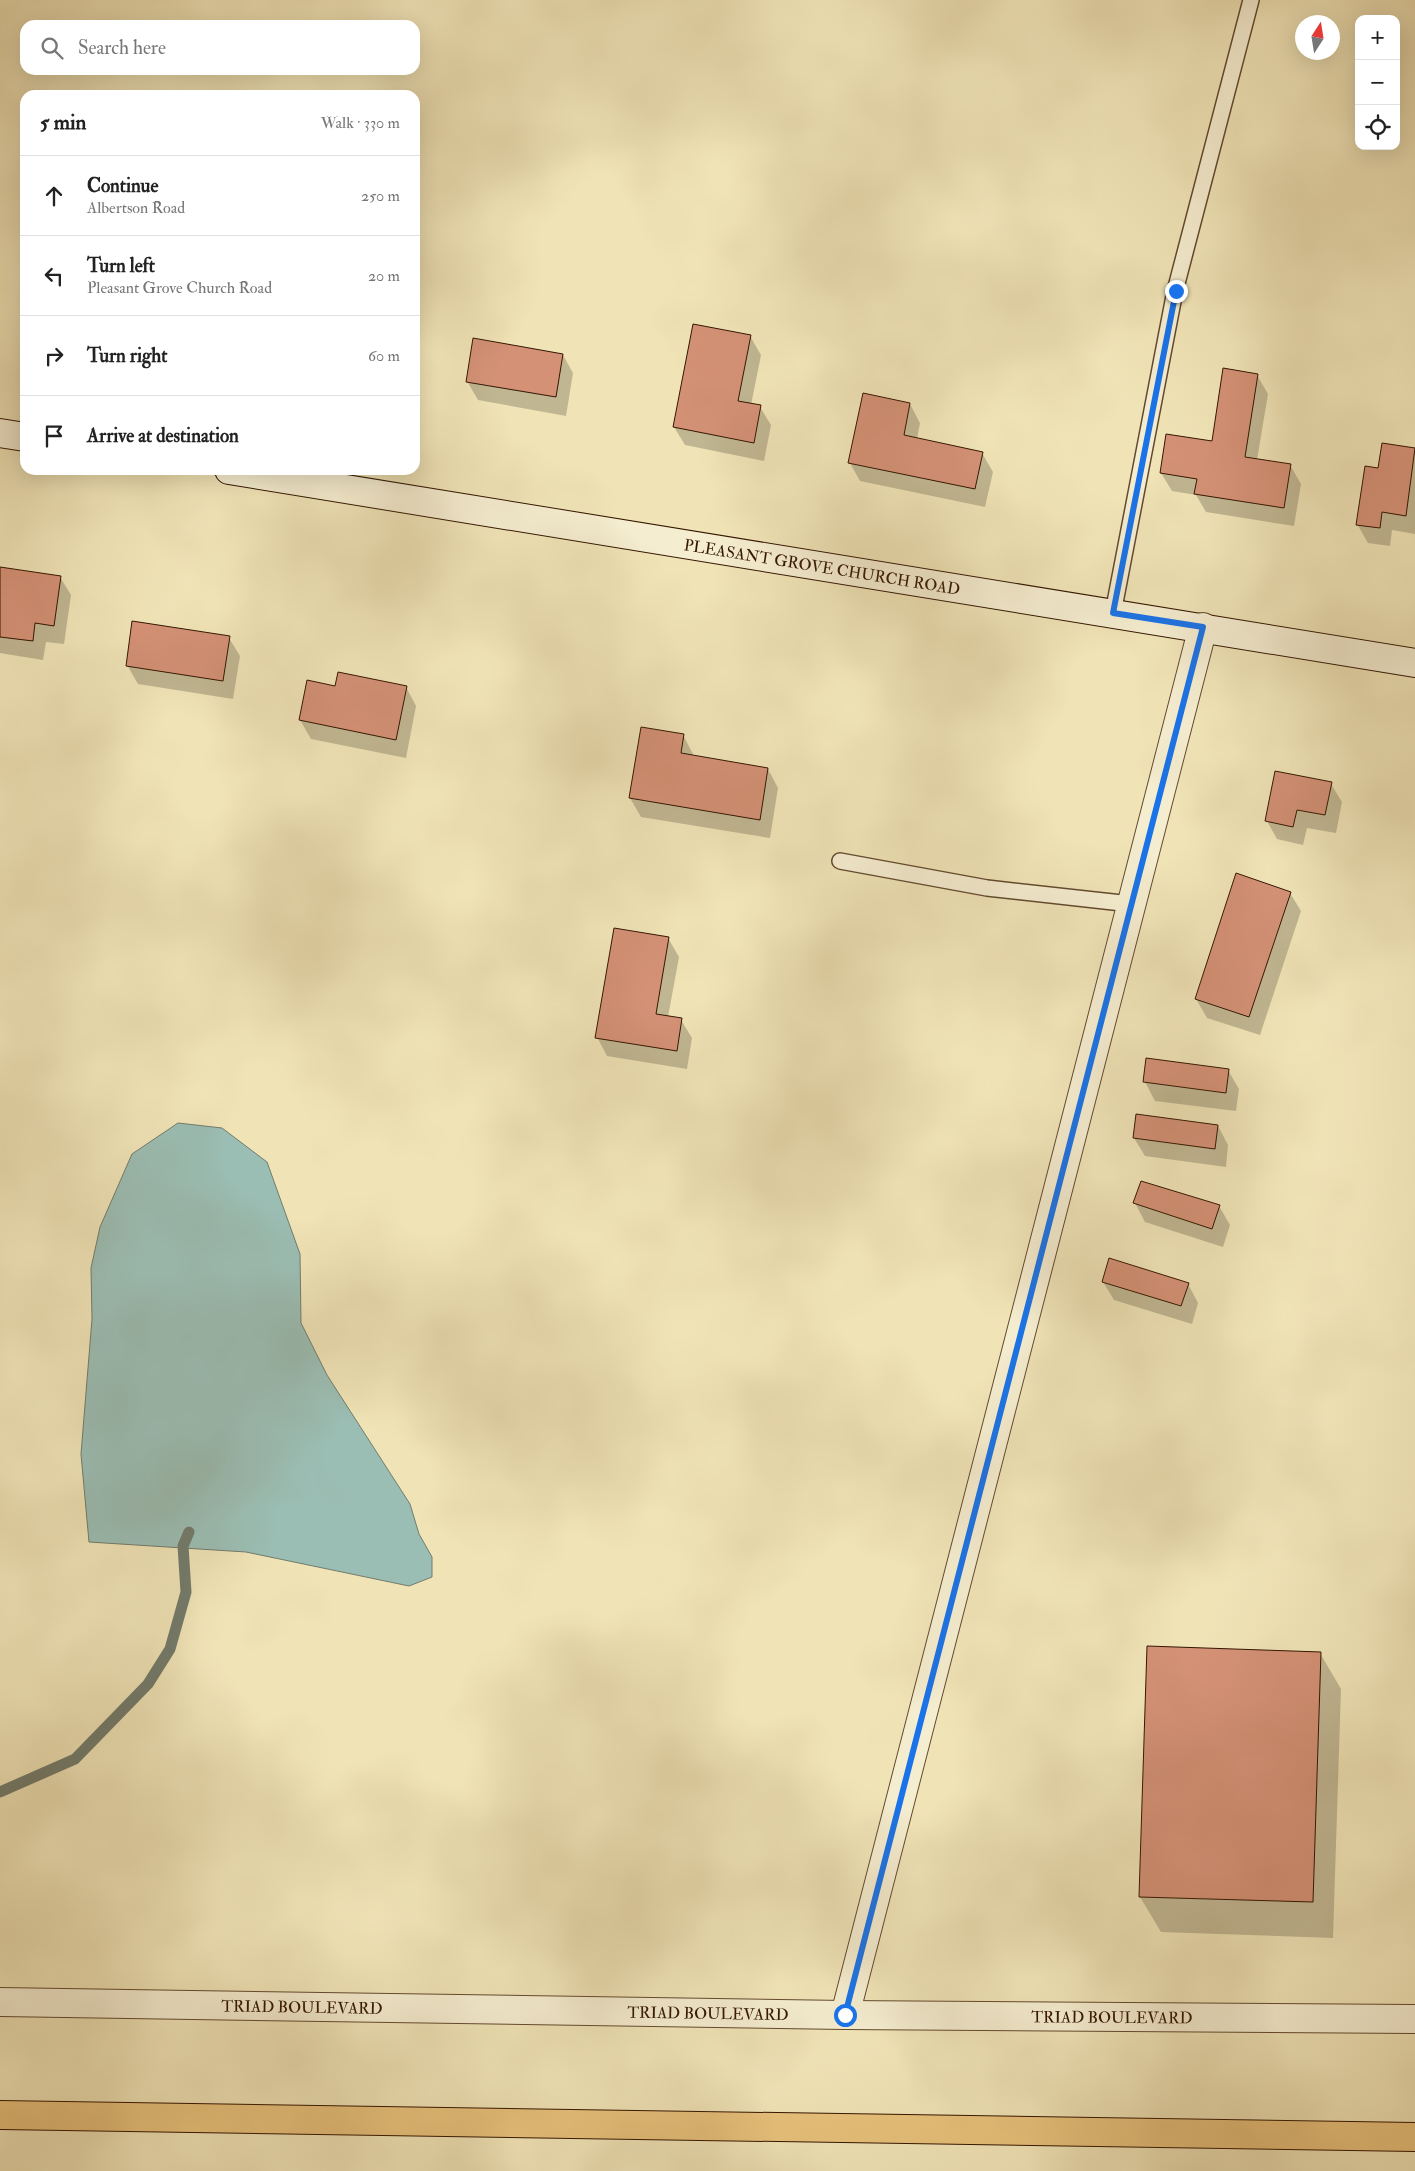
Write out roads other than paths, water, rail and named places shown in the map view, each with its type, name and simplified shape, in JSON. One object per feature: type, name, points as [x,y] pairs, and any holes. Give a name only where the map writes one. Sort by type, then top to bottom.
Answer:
[{"type":"highway","points":[[0,2115],[1415,2137]]},
{"type":"street","points":[[0,433],[20,436]]},
{"type":"street","name":"PLEASANT GROVE CHURCH ROAD","points":[[260,475],[1415,663]]},
{"type":"street","points":[[845,2015],[1203,627]]},
{"type":"street","name":"TRIAD BOULEVARD","points":[[0,2002],[845,2015],[1415,2019]]},
{"type":"lane","points":[[1113,613],[1176,291],[1251,0]]},
{"type":"lane","points":[[840,861],[988,888],[1131,904]]},
{"type":"water","points":[[178,1123],[222,1128],[267,1162],[300,1254],[301,1323],[327,1375],[410,1504],[419,1534],[432,1557],[432,1577],[409,1586],[246,1552],[89,1542],[81,1454],[92,1319],[91,1268],[100,1227],[132,1154]]},
{"type":"waterway","points":[[0,1792],[75,1759],[148,1684],[170,1649],[186,1592],[183,1546],[189,1532]]}]
